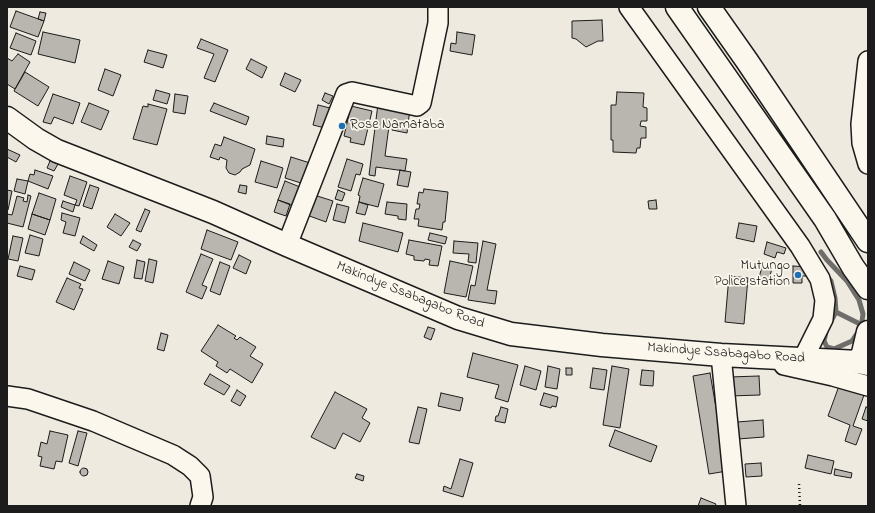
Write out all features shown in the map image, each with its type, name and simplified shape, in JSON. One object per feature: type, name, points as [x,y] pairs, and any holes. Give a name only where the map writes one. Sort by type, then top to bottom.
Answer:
[{"type":"main road","points":[[677,7],[825,219],[853,267],[868,288]]},
{"type":"main road","points":[[709,7],[868,241]]},
{"type":"main road","name":"Makindye Ssabagabo Road","points":[[7,118],[36,139],[57,151],[213,212],[458,318],[511,334],[602,345],[721,355],[864,363]]},
{"type":"main road","points":[[864,363],[863,353],[868,332]]},
{"type":"street","points":[[287,245],[346,94],[352,92],[417,106],[422,103],[438,23],[438,7]]},
{"type":"street","points":[[629,7],[800,246],[820,279],[825,300],[823,319],[802,359]]},
{"type":"street","points":[[868,61],[861,124],[862,143],[868,164]]},
{"type":"street","points":[[721,355],[736,506]]},
{"type":"street","points":[[746,356],[833,376],[868,386]]},
{"type":"street","points":[[7,396],[28,399],[93,421],[173,455],[190,466],[200,476],[203,497],[200,506]]},
{"type":"path","points":[[799,484],[800,506]]},
{"type":"building","points":[[16,11],[44,21],[38,37],[10,27]]},
{"type":"building","points":[[40,12],[46,13],[44,21],[38,19]]},
{"type":"building","points":[[602,20],[603,41],[598,41],[586,47],[576,39],[572,38],[572,21]]},
{"type":"building","points":[[43,32],[80,40],[75,63],[38,54]]},
{"type":"building","points":[[457,32],[475,35],[472,55],[450,51],[451,43],[456,44]]},
{"type":"building","points":[[16,33],[36,41],[31,55],[10,48]]},
{"type":"building","points":[[201,39],[228,50],[215,82],[204,78],[214,54],[197,48]]},
{"type":"building","points":[[148,50],[167,55],[163,68],[144,62]]},
{"type":"building","points":[[18,54],[30,62],[15,89],[7,84],[7,58],[12,61]]},
{"type":"building","points":[[251,59],[267,67],[262,78],[246,69]]},
{"type":"building","points":[[105,69],[121,75],[113,96],[98,90]]},
{"type":"building","points":[[25,72],[49,87],[38,106],[14,91]]},
{"type":"building","points":[[285,73],[301,80],[295,92],[280,85]]},
{"type":"building","points":[[156,90],[170,94],[167,104],[153,100]]},
{"type":"building","points":[[617,92],[644,93],[643,107],[647,108],[647,121],[641,121],[640,126],[646,127],[646,138],[641,138],[640,148],[637,148],[636,153],[613,152],[613,140],[611,140],[611,105],[616,105]]},
{"type":"building","points":[[325,93],[333,96],[329,104],[322,100]]},
{"type":"building","points":[[53,94],[80,103],[73,124],[54,117],[51,124],[43,122]]},
{"type":"building","points":[[175,94],[188,96],[185,114],[173,112]]},
{"type":"building","points":[[89,103],[109,111],[101,130],[81,122]]},
{"type":"building","points":[[214,103],[249,117],[246,125],[210,111]]},
{"type":"building","points":[[148,104],[167,109],[157,145],[133,139],[143,106],[148,107]]},
{"type":"building","points":[[378,104],[410,108],[407,133],[392,130],[393,126],[389,126],[385,156],[407,159],[405,171],[376,167],[375,176],[369,175]]},
{"type":"building","points":[[318,105],[330,108],[325,128],[313,125]]},
{"type":"building","points":[[351,106],[372,111],[364,145],[350,142],[351,138],[344,136]]},
{"type":"building","points":[[267,136],[284,139],[283,147],[266,144]]},
{"type":"building","points":[[224,137],[255,149],[250,165],[235,175],[229,173],[226,168],[227,160],[220,157],[219,160],[210,157],[215,144],[221,146]]},
{"type":"building","points":[[7,149],[20,155],[16,162],[7,157]]},
{"type":"building","points":[[291,157],[310,163],[304,184],[285,178]]},
{"type":"building","points":[[347,159],[363,164],[360,175],[356,174],[351,191],[338,187]]},
{"type":"building","points":[[50,161],[58,164],[54,171],[47,168]]},
{"type":"building","points":[[261,161],[283,168],[277,188],[255,182]]},
{"type":"building","points":[[35,170],[53,176],[48,189],[28,181],[30,174],[34,175]]},
{"type":"building","points":[[400,170],[411,172],[408,187],[397,185]]},
{"type":"building","points":[[70,176],[87,182],[79,206],[75,205],[77,200],[64,195]]},
{"type":"building","points":[[363,178],[384,184],[378,207],[359,202],[360,196],[358,195]]},
{"type":"building","points":[[17,179],[28,181],[25,194],[14,191]]},
{"type":"building","points":[[285,181],[300,187],[293,206],[278,200]]},
{"type":"building","points":[[90,185],[99,188],[92,209],[83,206]]},
{"type":"building","points":[[240,185],[247,186],[246,194],[238,192]]},
{"type":"building","points":[[424,189],[448,192],[445,222],[443,222],[442,230],[418,226],[419,219],[414,219],[416,209],[419,209],[420,204],[417,204],[419,192],[423,193]]},
{"type":"building","points":[[7,190],[12,191],[8,210],[7,210]]},
{"type":"building","points":[[338,190],[345,193],[342,201],[335,199]]},
{"type":"building","points":[[39,193],[56,199],[50,220],[32,214]]},
{"type":"building","points":[[311,194],[333,201],[326,222],[304,214]]},
{"type":"building","points":[[28,195],[31,196],[23,227],[7,223],[7,214],[12,215],[17,196],[24,198],[23,201],[27,202]]},
{"type":"building","points":[[278,200],[290,204],[286,216],[274,212]]},
{"type":"building","points":[[656,200],[657,209],[649,209],[648,201]]},
{"type":"building","points":[[63,201],[75,205],[73,212],[61,207]]},
{"type":"building","points":[[359,202],[368,205],[365,215],[356,213]]},
{"type":"building","points":[[387,202],[407,204],[406,220],[398,219],[398,216],[385,214]]},
{"type":"building","points":[[337,204],[349,207],[345,223],[333,220]]},
{"type":"building","points":[[145,209],[150,211],[141,232],[136,230]]},
{"type":"building","points":[[62,213],[80,218],[75,236],[63,233],[66,222],[61,220]]},
{"type":"building","points":[[32,214],[50,220],[45,235],[28,229]]},
{"type":"building","points":[[115,214],[130,223],[121,236],[107,227]]},
{"type":"building","points":[[363,223],[403,233],[398,252],[359,241]]},
{"type":"building","points":[[739,223],[757,226],[754,242],[736,238]]},
{"type":"building","points":[[207,230],[238,242],[231,260],[201,249]]},
{"type":"building","points":[[430,233],[447,237],[445,244],[428,240]]},
{"type":"building","points":[[30,235],[43,239],[39,256],[25,253]]},
{"type":"building","points":[[13,236],[23,238],[18,261],[8,259]]},
{"type":"building","points":[[83,236],[97,245],[94,251],[80,243]]},
{"type":"building","points":[[133,240],[141,244],[137,251],[129,247]]},
{"type":"building","points":[[409,240],[442,246],[438,266],[429,265],[430,260],[414,260],[414,256],[406,254]]},
{"type":"building","points":[[454,241],[478,243],[476,263],[468,262],[469,254],[453,253]]},
{"type":"building","points":[[483,241],[496,244],[487,290],[497,291],[495,304],[468,300],[471,285],[475,286]]},
{"type":"building","points":[[767,242],[786,248],[784,254],[777,252],[775,258],[764,254]]},
{"type":"building","points":[[201,254],[213,259],[202,285],[207,287],[202,299],[186,292]]},
{"type":"building","points":[[239,255],[251,261],[246,274],[233,268]]},
{"type":"building","points":[[149,259],[157,261],[153,283],[145,281]]},
{"type":"building","points":[[137,260],[145,262],[142,279],[134,278]]},
{"type":"building","points":[[108,261],[124,267],[119,284],[102,279]]},
{"type":"building","points":[[450,261],[473,266],[466,297],[444,293]]},
{"type":"building","points":[[74,262],[90,270],[85,281],[69,274]]},
{"type":"building","points":[[220,262],[230,266],[220,295],[210,291]]},
{"type":"building","points":[[20,266],[35,270],[32,280],[17,276]]},
{"type":"building","points":[[762,266],[772,268],[768,284],[758,282]]},
{"type":"building","points":[[793,266],[808,267],[807,276],[802,276],[802,283],[793,283]]},
{"type":"building","points":[[729,276],[748,278],[744,324],[725,322]]},
{"type":"building","points":[[67,278],[81,284],[79,288],[83,289],[74,310],[56,302]]},
{"type":"building","points":[[218,325],[236,336],[234,338],[237,340],[240,337],[256,347],[250,356],[263,364],[252,383],[230,369],[227,373],[216,366],[218,362],[201,351]]},
{"type":"building","points":[[428,327],[435,329],[431,340],[424,337]]},
{"type":"building","points":[[161,333],[168,335],[164,351],[157,349]]},
{"type":"building","points":[[473,353],[518,365],[508,402],[495,398],[499,385],[467,377]]},
{"type":"building","points":[[525,366],[541,371],[536,390],[520,385]]},
{"type":"building","points":[[548,366],[560,369],[557,389],[545,387]]},
{"type":"building","points":[[612,366],[629,369],[620,428],[603,425]]},
{"type":"building","points":[[566,368],[572,368],[572,375],[566,375]]},
{"type":"building","points":[[593,368],[607,370],[604,390],[590,388]]},
{"type":"building","points":[[642,370],[654,371],[653,386],[640,385]]},
{"type":"building","points":[[710,373],[727,471],[709,474],[693,376]]},
{"type":"building","points":[[210,374],[230,386],[224,395],[204,384]]},
{"type":"building","points":[[759,376],[760,395],[730,396],[729,377]]},
{"type":"building","points":[[839,386],[864,395],[853,426],[862,429],[856,445],[845,441],[850,425],[828,416]]},
{"type":"building","points":[[237,390],[246,396],[240,406],[231,401]]},
{"type":"building","points":[[335,392],[367,409],[362,418],[370,423],[360,442],[343,433],[335,449],[311,437]]},
{"type":"building","points":[[441,393],[463,398],[460,411],[438,406]]},
{"type":"building","points":[[544,393],[558,397],[556,407],[552,406],[551,408],[540,405]]},
{"type":"building","points":[[418,407],[427,409],[419,444],[409,442]]},
{"type":"building","points":[[501,407],[508,409],[505,423],[495,421]]},
{"type":"building","points":[[866,407],[868,408],[868,421],[862,419]]},
{"type":"building","points":[[763,420],[764,437],[738,439],[737,422]]},
{"type":"building","points":[[615,430],[657,446],[651,462],[609,446]]},
{"type":"building","points":[[50,431],[68,435],[62,462],[56,461],[54,469],[40,466],[42,457],[38,456],[41,442],[47,444]]},
{"type":"building","points":[[78,431],[87,433],[78,466],[69,463]]},
{"type":"building","points":[[808,455],[834,461],[831,474],[805,468]]},
{"type":"building","points":[[460,459],[473,463],[463,497],[443,491],[444,486],[451,489]]},
{"type":"building","points":[[761,463],[762,476],[746,477],[745,464]]},
{"type":"building","points":[[82,468],[86,468],[88,472],[86,476],[82,476],[80,474],[80,470]]},
{"type":"building","points":[[835,469],[852,473],[851,478],[834,475]]},
{"type":"building","points":[[357,474],[364,476],[363,481],[355,478]]},
{"type":"building","points":[[701,498],[716,504],[715,506],[698,506]]},
{"type":"waterway","points":[[821,252],[847,281],[859,300],[863,314],[861,328],[852,341],[834,349],[827,347],[824,341],[826,332]]},
{"type":"waterway","points":[[827,276],[831,281],[835,298],[836,312],[830,323]]},
{"type":"waterway","points":[[836,312],[862,325]]},
{"type":"place","name":"Rose Namataba","points":[[342,126]]},
{"type":"place","name":"Mutungo Police station","points":[[798,275]]}]
